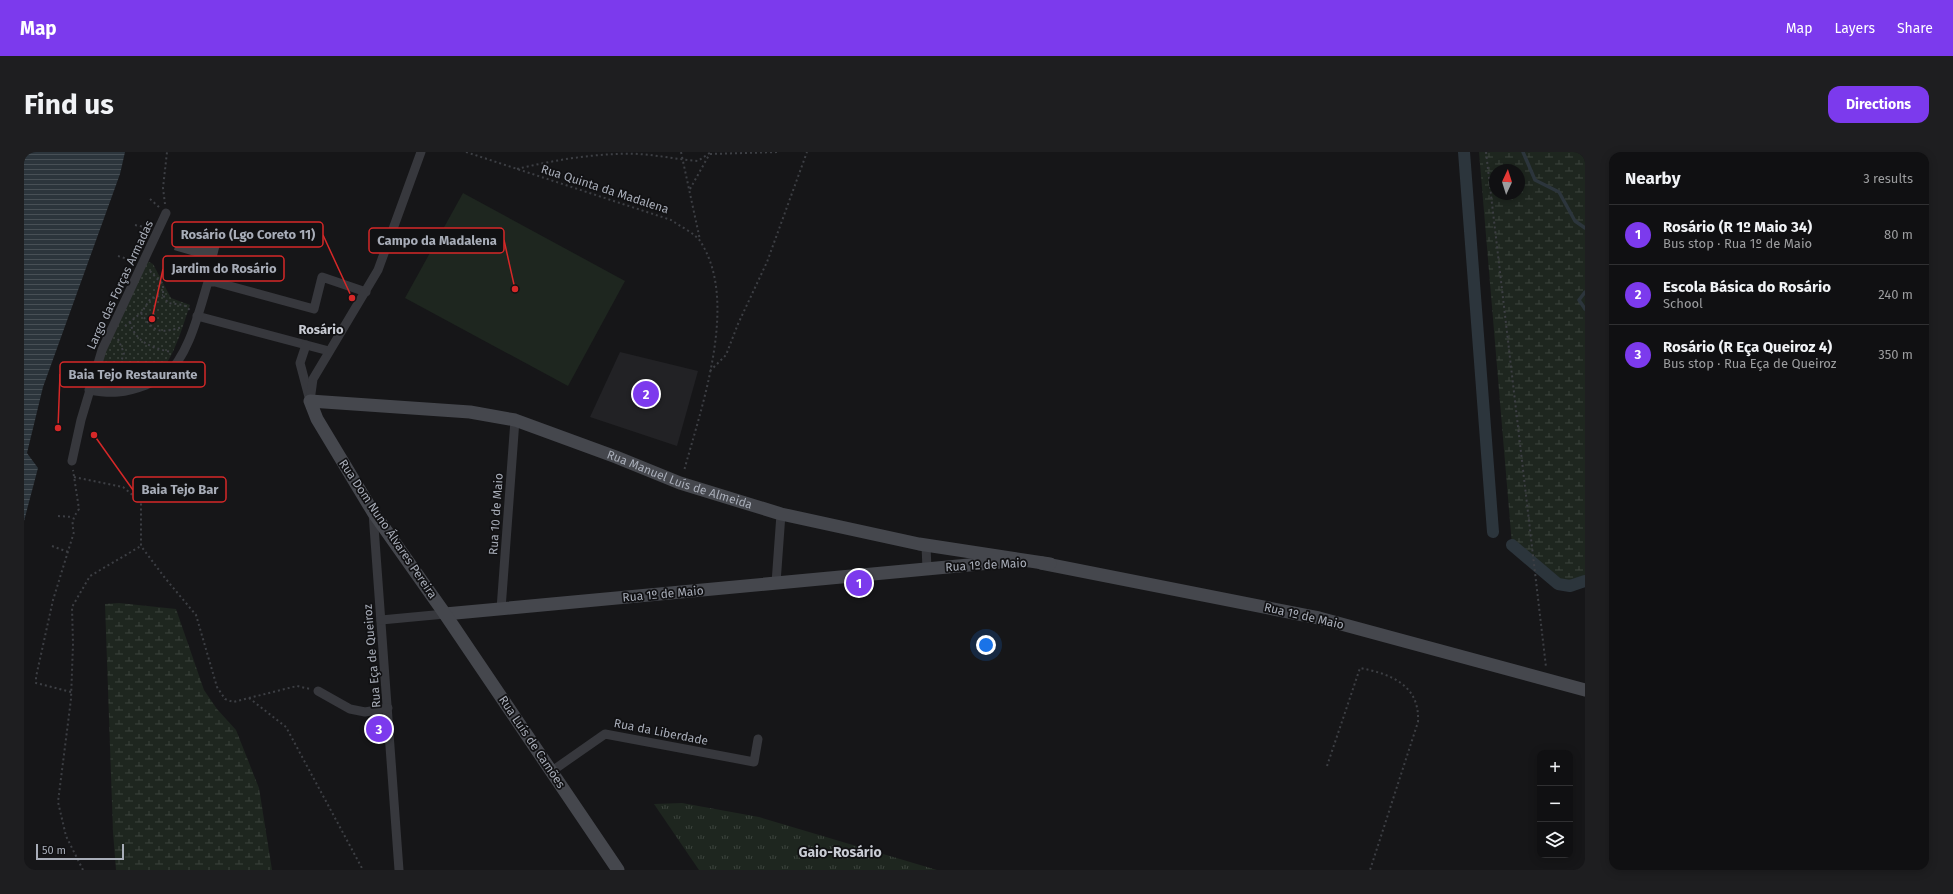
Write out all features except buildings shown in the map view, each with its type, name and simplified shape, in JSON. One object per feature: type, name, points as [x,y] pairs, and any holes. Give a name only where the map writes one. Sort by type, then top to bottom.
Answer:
[{"type":"street","points":[[310,402],[313,379],[378,270],[420,152]]},
{"type":"street","name":"Largo das Forças Armadas","points":[[72,461],[89,390],[102,350],[166,213]]},
{"type":"street","points":[[89,390],[112,394],[133,389],[164,377],[176,365],[181,355],[196,320],[208,282],[215,282],[314,309],[322,277],[366,292]]},
{"type":"street","points":[[196,320],[330,350]]},
{"type":"street","points":[[306,345],[300,363],[310,402]]},
{"type":"street","name":"Rua Manuel Luís de Almeida","points":[[310,402],[470,412],[515,420],[616,457],[680,484],[781,514],[926,546],[1050,564]]},
{"type":"street","name":"Rua Dom Nuno Álvares Pereira","points":[[310,402],[317,419],[373,512],[445,614]]},
{"type":"street","name":"Rua 10 de Maio","points":[[501,609],[515,420]]},
{"type":"street","name":"Rua Eça de Queiroz","points":[[373,512],[399,870]]},
{"type":"street","points":[[776,583],[781,514]]},
{"type":"street","points":[[926,546],[927,569]]},
{"type":"street","name":"Rua 1º de Maio","points":[[445,614],[927,569],[1018,562],[1050,564],[1318,618],[1585,690]]},
{"type":"street","points":[[381,620],[445,614]]},
{"type":"street","name":"Rua Luís de Camões","points":[[445,614],[618,870]]},
{"type":"street","points":[[318,691],[350,709],[365,712],[388,708]]},
{"type":"street","name":"Rua da Liberdade","points":[[552,772],[606,734],[754,762],[758,739]]},
{"type":"path","points":[[166,213],[163,188],[167,152]]},
{"type":"path","name":"Rua Quinta da Madalena","points":[[466,152],[671,220],[700,240]]},
{"type":"path","points":[[680,484],[713,359],[718,316],[715,273],[700,240],[681,152]]},
{"type":"path","points":[[516,169],[541,163],[618,154],[661,155],[683,160],[698,161],[710,152],[780,152]]},
{"type":"path","points":[[689,190],[710,152]]},
{"type":"path","points":[[709,372],[726,355],[738,324],[766,262],[807,152]]},
{"type":"path","points":[[1486,152],[1548,680]]},
{"type":"path","points":[[135,225],[158,231]]},
{"type":"path","points":[[118,256],[143,263],[163,285],[163,295],[168,303],[184,305],[196,320],[163,332],[150,326],[141,313]]},
{"type":"path","points":[[122,329],[141,313],[152,298],[163,295]]},
{"type":"path","points":[[130,322],[133,333],[144,343],[156,349],[181,355]]},
{"type":"path","points":[[119,368],[124,353],[117,338],[120,333]]},
{"type":"path","points":[[97,364],[113,364],[126,372],[133,389]]},
{"type":"path","points":[[71,692],[36,683],[36,677],[53,600],[74,532],[71,524],[73,517],[79,509],[72,461]]},
{"type":"path","points":[[74,477],[123,487],[141,502],[141,546],[196,615],[217,687],[225,700],[233,702],[297,686],[318,691]]},
{"type":"path","points":[[58,516],[73,517]]},
{"type":"path","points":[[52,546],[68,552]]},
{"type":"path","points":[[83,870],[66,836],[58,802],[71,692],[73,644],[72,607],[90,576],[141,546]]},
{"type":"path","points":[[1327,766],[1360,668],[1377,671],[1395,679],[1412,692],[1417,702],[1418,722],[1370,870]]},
{"type":"path","points":[[249,698],[286,727],[363,870]]},
{"type":"shaded area","points":[[24,152],[125,152],[120,174],[43,387],[27,453],[38,468],[24,521]]},
{"type":"shaded area","points":[[620,352],[698,371],[677,446],[590,417]]},
{"type":"green space","points":[[1479,152],[1585,152],[1585,581],[1570,586],[1552,579],[1512,545]]},
{"type":"green space","points":[[463,193],[625,281],[568,386],[405,298]]},
{"type":"green space","points":[[147,261],[153,264],[171,298],[190,305],[176,345],[169,360],[164,366],[135,380],[128,382],[115,381],[109,379],[98,367]]},
{"type":"green space","points":[[119,603],[176,609],[204,690],[217,709],[236,730],[259,788],[272,870],[116,870],[113,832],[105,604]]},
{"type":"green space","points":[[682,803],[759,817],[937,870],[699,870],[654,804]]},
{"type":"waterway","points":[[1464,152],[1493,532]]},
{"type":"waterway","points":[[1523,152],[1535,180],[1559,192],[1575,221],[1585,228]]},
{"type":"waterway","points":[[1585,292],[1579,300],[1585,309]]},
{"type":"waterway","points":[[1512,545],[1558,584],[1570,586],[1585,581]]},
{"type":"place","name":"Campo da Madalena","points":[[515,289]]},
{"type":"place","name":"Rosário (Lgo Coreto 11)","points":[[352,298]]},
{"type":"place","name":"Jardim do Rosário","points":[[152,319]]},
{"type":"place","name":"Escola Básica do Rosário","points":[[646,394]]},
{"type":"place","name":"Baia Tejo Restaurante","points":[[58,428]]},
{"type":"place","name":"Baia Tejo Bar","points":[[94,435]]},
{"type":"place","name":"Rosário (R 1º Maio 34)","points":[[859,583]]},
{"type":"place","name":"Rosário (R Eça Queiroz 4)","points":[[379,729]]},
{"type":"district","name":"Rosário","points":[[321,329]]},
{"type":"district","name":"Gaio-Rosário","points":[[840,852]]}]
